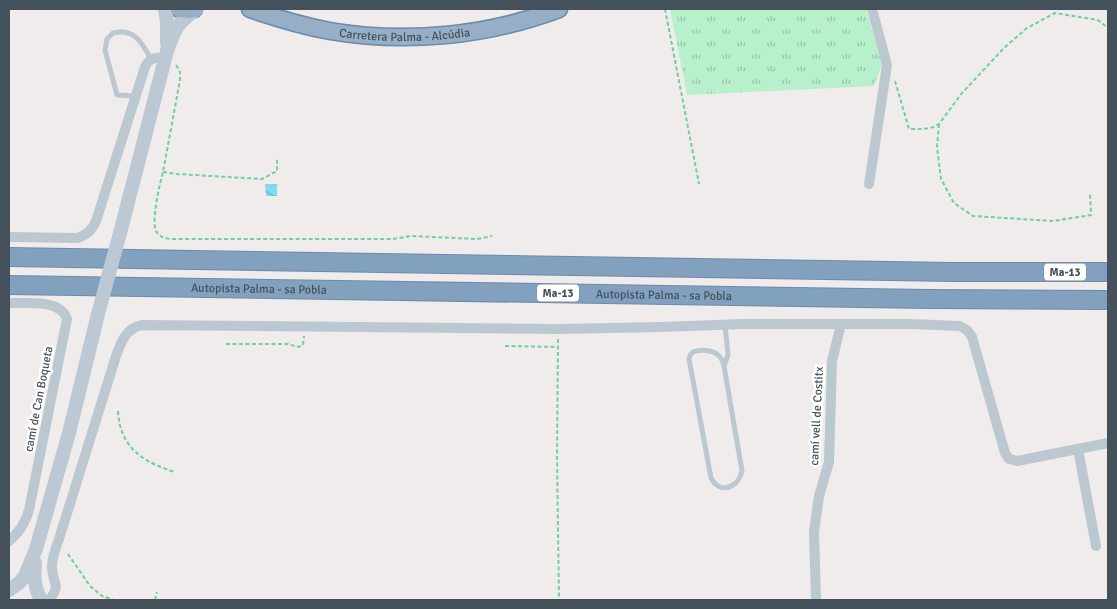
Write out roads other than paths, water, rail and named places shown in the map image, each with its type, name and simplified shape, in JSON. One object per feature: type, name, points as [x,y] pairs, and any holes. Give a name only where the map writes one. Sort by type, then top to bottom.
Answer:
[{"type":"highway","points":[[179,9],[195,9]]},
{"type":"highway","name":"Carretera Palma - Alcúdia","points":[[250,9],[331,31],[404,37],[437,36],[484,29],[517,22],[559,9]]},
{"type":"highway","name":"Carretera Palma - Alcúdia","points":[[282,9],[343,23],[408,27],[479,20],[528,9]]},
{"type":"highway","name":"Ma-13","points":[[9,257],[953,272],[1108,272]]},
{"type":"highway","name":"Autopista Palma - sa Pobla","points":[[9,285],[882,299],[1108,300]]},
{"type":"main road","points":[[165,9],[167,22],[166,54]]},
{"type":"main road","points":[[10,589],[25,576],[36,550],[69,432],[166,54],[175,29],[195,9]]},
{"type":"main road","points":[[36,550],[34,577],[35,586],[40,596]]},
{"type":"main road","points":[[10,589],[19,587],[40,596]]},
{"type":"street","points":[[869,184],[887,65],[872,9]]},
{"type":"street","points":[[9,237],[72,238],[81,237],[89,232],[96,221],[145,67],[151,59],[166,54]]},
{"type":"street","name":"camí de Can Boqueta","points":[[9,304],[51,305],[62,310],[66,314],[67,319],[26,522],[9,541]]},
{"type":"street","name":"camí vell de Costitx","points":[[816,600],[814,532],[819,496],[829,462],[832,361],[841,324]]},
{"type":"street","points":[[40,596],[54,588],[56,581],[52,566],[59,539],[116,356],[123,338],[129,330],[142,325],[558,329],[725,325],[956,325],[970,333],[974,342],[1008,458],[1017,461],[1108,443]]},
{"type":"street","points":[[1078,449],[1096,546]]},
{"type":"lane","points":[[136,96],[117,95],[106,50],[108,40],[114,33],[126,32],[135,36],[144,45],[151,59]]},
{"type":"lane","points":[[724,366],[721,357],[710,351],[695,351],[690,355],[689,359],[711,478],[716,485],[729,487],[737,483],[741,476],[742,467],[724,366],[728,355],[725,325]]},
{"type":"water","points":[[265,184],[277,184],[277,196],[266,196]]}]
